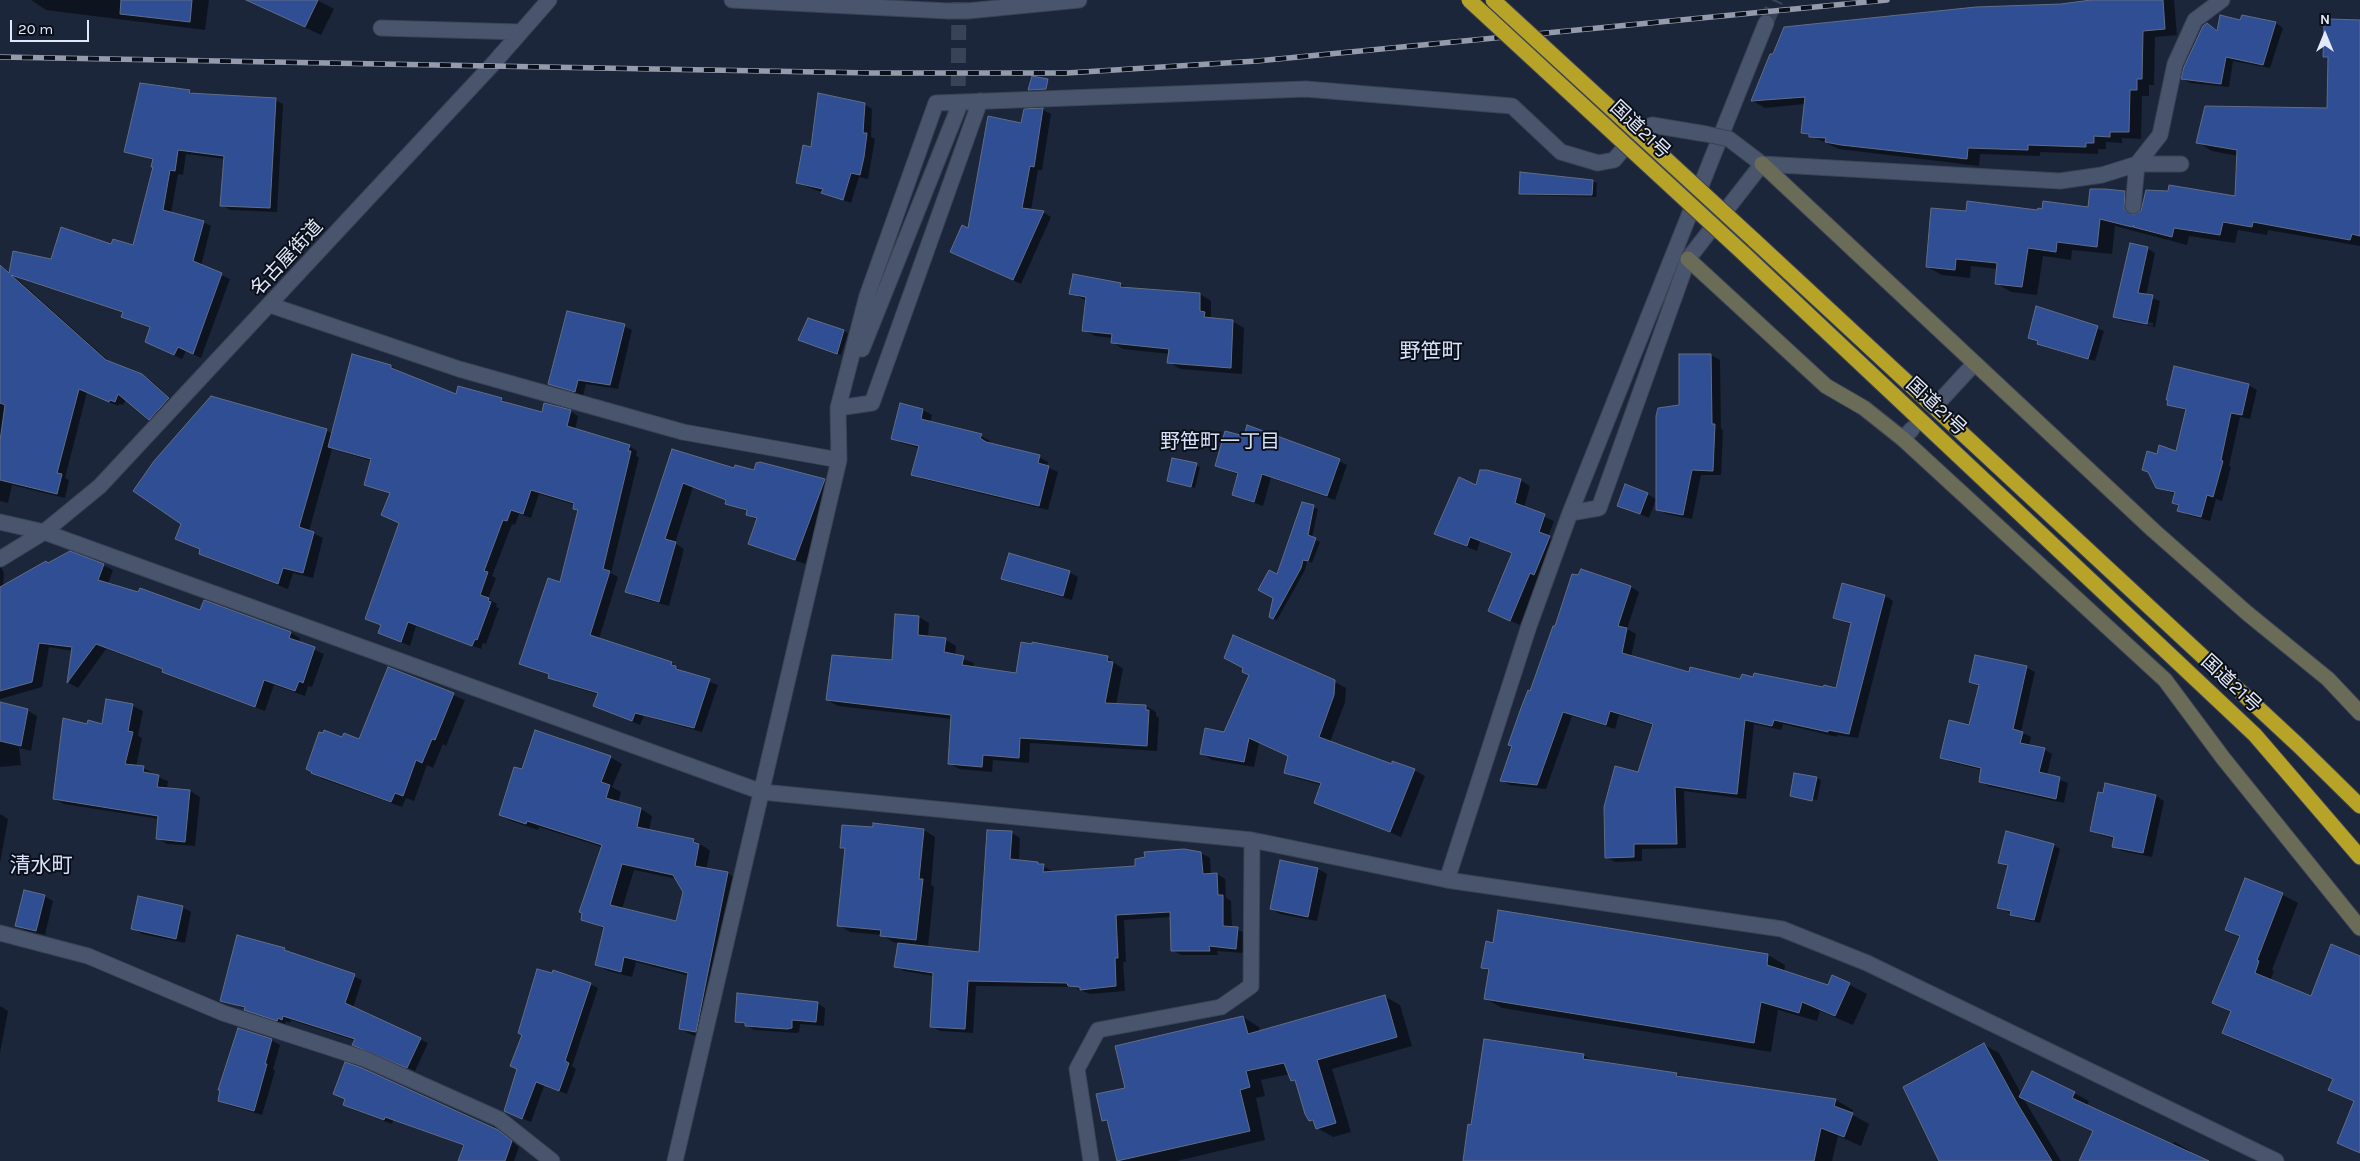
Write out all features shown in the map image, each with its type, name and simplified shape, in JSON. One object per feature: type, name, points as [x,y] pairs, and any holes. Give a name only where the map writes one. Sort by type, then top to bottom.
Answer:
[{"type":"highway","name":"国道21号","points":[[1469,0],[1743,253],[2255,735],[2360,857]]},
{"type":"highway","name":"国道21号","points":[[1493,0],[2298,745],[2360,806]]},
{"type":"street","name":"名古屋街道","points":[[0,559],[44,532],[100,486],[492,65],[549,0]]},
{"type":"street","points":[[732,0],[948,11],[971,7],[1079,0]]},
{"type":"street","points":[[2133,206],[2137,164],[2160,135],[2176,64],[2195,20],[2222,0]]},
{"type":"street","points":[[1447,880],[1529,626],[1570,514],[1766,23]]},
{"type":"street","points":[[381,28],[520,32]]},
{"type":"street","points":[[675,1161],[839,460],[838,408],[868,296],[936,103],[1306,89],[1512,106],[1561,152],[1598,164],[1614,160],[1639,131],[1652,125],[1728,139],[1762,164],[2153,530],[2247,613],[2328,679],[2360,713]]},
{"type":"street","points":[[838,408],[872,403],[980,102]]},
{"type":"street","points":[[838,408],[958,109]]},
{"type":"street","points":[[1762,164],[2060,181],[2102,175],[2137,164],[2181,164]]},
{"type":"street","points":[[1570,514],[1599,508],[1688,259],[1762,164]]},
{"type":"street","points":[[1688,259],[1826,386],[1908,434],[2165,680],[2223,758],[2360,928]]},
{"type":"street","points":[[270,305],[459,369],[683,432],[839,460]]},
{"type":"street","points":[[1938,403],[1974,364]]},
{"type":"street","points":[[0,522],[44,532],[762,792],[1252,840],[1447,880],[1782,930],[1867,963],[2276,1161]]},
{"type":"street","points":[[1091,1161],[1077,1069],[1098,1030],[1221,1007],[1251,986],[1252,840]]},
{"type":"street","points":[[0,933],[88,956],[223,1014],[365,1059],[499,1119],[552,1161]]},
{"type":"building","points":[[121,0],[192,0],[190,22],[120,14]]},
{"type":"building","points":[[246,0],[318,0],[305,27]]},
{"type":"building","points":[[2091,0],[2163,0],[2165,29],[2143,31],[2142,79],[2137,79],[2137,90],[2130,90],[2129,132],[2110,132],[2110,137],[2094,136],[2094,143],[2086,143],[2086,147],[2028,145],[2028,150],[1968,148],[1967,159],[1841,145],[1825,142],[1826,138],[1809,137],[1809,134],[1801,133],[1805,97],[1751,101],[1770,54],[1773,54],[1784,27],[1976,7],[2061,4]]},
{"type":"building","points":[[2220,15],[2240,20],[2242,15],[2276,22],[2263,65],[2226,57],[2221,84],[2181,79],[2184,67],[2203,26],[2207,23],[2217,31]]},
{"type":"building","points":[[2329,19],[2360,20],[2360,236],[2352,234],[2350,240],[2253,222],[2252,227],[2223,222],[2220,235],[2174,228],[2172,237],[2133,227],[2134,225],[2132,227],[2100,219],[2097,247],[2057,242],[2056,252],[2028,248],[2022,287],[1995,284],[1997,263],[1956,259],[1955,270],[1926,267],[1931,208],[1966,211],[1967,201],[2037,210],[2038,208],[2042,209],[2043,201],[2088,207],[2090,189],[2105,189],[2125,191],[2124,209],[2133,215],[2141,211],[2146,190],[2168,191],[2169,185],[2235,196],[2237,150],[2196,143],[2205,106],[2327,108],[2328,57],[2323,57],[2324,23],[2329,23]]},
{"type":"building","points":[[1032,76],[1048,79],[1046,89],[1028,90]]},
{"type":"building","points":[[140,83],[190,90],[189,93],[276,98],[270,208],[220,206],[224,156],[178,150],[175,171],[170,170],[163,210],[204,221],[193,261],[222,273],[193,354],[178,347],[174,355],[145,342],[150,327],[121,317],[123,312],[11,275],[106,360],[142,374],[169,398],[149,420],[118,394],[115,402],[110,400],[109,402],[79,389],[57,473],[62,474],[57,494],[0,480],[0,441],[5,405],[0,403],[0,265],[9,273],[13,251],[51,259],[61,227],[111,244],[113,239],[133,245],[153,167],[151,167],[153,159],[124,152]]},
{"type":"building","points":[[818,93],[865,103],[863,133],[867,133],[860,175],[851,173],[843,200],[821,193],[823,189],[796,183],[803,145],[811,147]]},
{"type":"building","points":[[1043,108],[1034,167],[1030,166],[1022,208],[1044,211],[1013,280],[950,252],[962,225],[968,228],[988,116],[1021,123],[1024,109]]},
{"type":"building","points":[[1520,172],[1593,180],[1592,195],[1519,194]]},
{"type":"building","points":[[2130,243],[2148,247],[2138,293],[2153,295],[2147,324],[2113,317]]},
{"type":"building","points":[[1073,274],[1121,283],[1120,287],[1200,293],[1200,311],[1205,312],[1204,317],[1233,320],[1231,368],[1167,363],[1169,349],[1111,343],[1112,334],[1082,331],[1086,297],[1069,294]]},
{"type":"building","points":[[2036,306],[2098,326],[2088,359],[2037,344],[2038,341],[2028,338]]},
{"type":"building","points":[[567,311],[625,324],[610,385],[578,380],[575,392],[548,384]]},
{"type":"building","points":[[808,318],[844,330],[837,354],[798,340]]},
{"type":"building","points":[[352,354],[391,365],[391,368],[456,394],[458,386],[502,398],[501,401],[542,412],[544,403],[571,410],[567,426],[630,445],[628,451],[631,451],[603,569],[610,571],[590,635],[672,662],[671,665],[676,666],[676,669],[710,679],[694,728],[635,713],[632,721],[593,706],[598,693],[548,678],[549,674],[519,664],[548,578],[560,582],[578,510],[573,509],[574,503],[531,490],[523,514],[511,510],[507,521],[503,520],[484,571],[488,572],[480,595],[489,598],[488,601],[491,602],[477,640],[475,639],[472,646],[408,622],[401,642],[378,633],[381,625],[365,619],[399,523],[381,515],[390,493],[364,485],[371,459],[328,447]]},
{"type":"building","points":[[1679,354],[1711,354],[1712,424],[1715,424],[1713,471],[1692,470],[1683,515],[1656,510],[1656,416],[1658,408],[1679,405]]},
{"type":"building","points":[[2174,366],[2249,384],[2242,415],[2231,413],[2221,460],[2223,461],[2213,497],[2207,495],[2201,517],[2177,511],[2179,505],[2172,503],[2175,492],[2156,488],[2148,472],[2142,470],[2147,451],[2157,454],[2159,445],[2176,451],[2186,409],[2167,405],[2168,400],[2166,400]]},
{"type":"building","points":[[211,396],[327,429],[299,527],[314,532],[303,573],[283,568],[278,584],[199,554],[200,549],[175,539],[181,524],[133,491],[154,461]]},
{"type":"building","points":[[900,403],[923,409],[921,419],[982,434],[980,438],[986,442],[1040,455],[1038,463],[1049,466],[1039,506],[911,475],[919,446],[891,439]]},
{"type":"building","points":[[1247,425],[1340,459],[1327,496],[1262,474],[1254,502],[1232,495],[1238,473],[1215,466],[1225,431],[1244,436]]},
{"type":"building","points":[[672,449],[734,468],[735,465],[754,470],[756,463],[760,462],[825,479],[795,560],[748,544],[757,518],[746,515],[747,510],[725,504],[726,500],[683,483],[665,539],[676,542],[659,602],[625,592]]},
{"type":"building","points":[[1172,458],[1197,463],[1191,487],[1167,481]]},
{"type":"building","points":[[1480,470],[1487,470],[1521,479],[1515,503],[1545,514],[1539,532],[1550,536],[1534,575],[1530,573],[1510,621],[1488,611],[1512,553],[1470,537],[1467,546],[1434,534],[1459,477],[1476,485]]},
{"type":"building","points":[[1625,484],[1648,493],[1640,514],[1617,506]]},
{"type":"building","points":[[1302,502],[1314,505],[1308,535],[1316,538],[1308,561],[1303,560],[1301,568],[1273,619],[1269,617],[1273,598],[1258,590],[1269,570],[1277,574]]},
{"type":"building","points":[[70,551],[104,564],[98,580],[138,592],[140,588],[200,610],[204,600],[291,632],[289,638],[315,647],[303,683],[299,681],[295,691],[264,680],[255,707],[162,672],[163,669],[96,644],[67,683],[72,647],[39,643],[32,682],[0,691],[0,587],[46,561],[48,563]]},
{"type":"building","points":[[1009,553],[1070,571],[1063,596],[1001,579]]},
{"type":"building","points":[[1581,569],[1631,586],[1618,626],[1627,628],[1622,653],[1689,672],[1690,667],[1740,679],[1742,674],[1753,677],[1754,673],[1823,687],[1824,685],[1836,688],[1851,623],[1833,618],[1842,583],[1885,595],[1849,734],[1828,730],[1828,732],[1774,720],[1772,726],[1745,720],[1737,794],[1675,787],[1677,844],[1634,844],[1634,857],[1605,858],[1604,807],[1615,766],[1638,772],[1653,724],[1610,711],[1606,725],[1563,712],[1537,785],[1500,781],[1512,746],[1508,745],[1553,626],[1555,626],[1572,574],[1578,575]]},
{"type":"building","points":[[895,614],[919,616],[918,635],[946,638],[944,652],[964,656],[962,665],[1016,673],[1021,642],[1032,644],[1032,642],[1108,656],[1107,661],[1113,662],[1105,703],[1146,705],[1146,710],[1149,710],[1147,746],[1020,738],[1019,758],[983,755],[982,767],[948,764],[951,715],[826,700],[832,655],[892,660]]},
{"type":"building","points":[[1233,635],[1335,680],[1334,695],[1319,737],[1392,764],[1392,761],[1415,769],[1390,832],[1314,803],[1321,783],[1284,773],[1288,756],[1249,738],[1244,762],[1200,754],[1205,728],[1224,732],[1249,675],[1242,672],[1243,668],[1224,658]]},
{"type":"building","points":[[1975,655],[2027,666],[2013,729],[2023,732],[2020,743],[2045,748],[2039,772],[2060,777],[2056,799],[1979,782],[1981,768],[1940,758],[1949,720],[1969,725],[1979,685],[1969,682]]},
{"type":"building","points":[[388,667],[454,693],[435,740],[432,739],[422,763],[416,760],[403,796],[395,793],[391,802],[311,773],[306,769],[319,732],[323,733],[324,730],[342,737],[344,733],[359,739]]},
{"type":"building","points":[[106,699],[133,704],[128,731],[133,732],[125,764],[144,766],[143,772],[159,775],[157,787],[190,790],[185,842],[156,839],[158,816],[53,799],[63,718],[87,724],[88,720],[102,724]]},
{"type":"building","points":[[0,702],[28,709],[21,746],[0,741]]},
{"type":"building","points":[[535,730],[611,756],[601,782],[610,785],[606,798],[641,808],[637,827],[694,839],[693,842],[699,844],[695,866],[728,872],[696,1032],[679,1029],[688,973],[624,957],[621,972],[595,965],[604,927],[581,920],[582,913],[579,912],[602,845],[527,821],[526,824],[499,815],[514,767],[522,769]],"holes":[[[622,864],[673,875],[683,892],[676,921],[610,905]]]},
{"type":"building","points":[[1794,773],[1817,777],[1812,801],[1790,796]]},
{"type":"building","points":[[2105,783],[2156,795],[2143,853],[2112,847],[2114,837],[2090,831],[2098,792],[2103,793]]},
{"type":"building","points":[[873,823],[924,829],[919,879],[923,879],[916,940],[880,936],[881,930],[837,926],[845,848],[840,848],[842,825],[873,827]]},
{"type":"building","points":[[987,830],[1012,831],[1010,859],[1044,864],[1043,872],[1135,866],[1135,859],[1145,857],[1144,852],[1184,849],[1201,852],[1203,874],[1217,873],[1218,895],[1223,895],[1223,926],[1238,927],[1236,949],[1209,946],[1210,951],[1171,951],[1170,912],[1116,915],[1118,958],[1115,958],[1116,986],[1080,990],[1080,987],[1068,986],[1067,983],[968,981],[965,1029],[930,1027],[933,973],[894,967],[898,943],[979,952]]},
{"type":"building","points":[[2006,831],[2054,844],[2034,920],[2010,915],[2011,911],[1997,908],[2008,865],[1998,863]]},
{"type":"building","points":[[1280,860],[1318,868],[1308,917],[1270,909]]},
{"type":"building","points":[[2245,878],[2283,893],[2257,960],[2259,961],[2255,973],[2311,996],[2331,944],[2360,956],[2360,1153],[2337,1143],[2354,1101],[2328,1090],[2333,1079],[2222,1033],[2231,1011],[2212,1003],[2240,936],[2225,930]]},
{"type":"building","points":[[24,890],[45,895],[36,931],[15,926]]},
{"type":"building","points":[[138,896],[183,906],[176,939],[131,929]]},
{"type":"building","points":[[1498,910],[1768,954],[1767,965],[1828,985],[1832,975],[1850,983],[1835,1016],[1802,1002],[1799,1013],[1761,1002],[1754,1043],[1484,999],[1489,969],[1481,968],[1486,941],[1493,943]]},
{"type":"building","points":[[237,935],[285,948],[284,950],[355,974],[345,1003],[421,1038],[407,1068],[352,1045],[355,1039],[283,1016],[282,1020],[278,1018],[277,1021],[244,1010],[245,1007],[220,1001]]},
{"type":"building","points":[[537,969],[552,973],[553,970],[591,983],[565,1061],[569,1063],[559,1091],[536,1082],[522,1119],[504,1111],[517,1069],[510,1066],[522,1035],[518,1033]]},
{"type":"building","points":[[737,993],[818,1002],[816,1022],[792,1020],[792,1028],[787,1029],[745,1026],[745,1023],[735,1022]]},
{"type":"building","points":[[1385,995],[1397,1037],[1317,1060],[1336,1123],[1316,1129],[1313,1120],[1309,1121],[1305,1114],[1295,1080],[1291,1081],[1284,1063],[1246,1071],[1250,1087],[1240,1090],[1250,1131],[1117,1161],[1107,1120],[1102,1121],[1096,1094],[1125,1088],[1115,1046],[1243,1016],[1248,1034]]},
{"type":"building","points":[[238,1028],[272,1039],[254,1111],[218,1101],[220,1090],[218,1090]]},
{"type":"building","points":[[1484,1039],[1584,1054],[1583,1059],[1677,1073],[1676,1076],[1836,1099],[1834,1106],[1853,1113],[1844,1137],[1821,1128],[1814,1161],[1463,1161],[1468,1124],[1471,1125]]},
{"type":"building","points":[[1984,1043],[2052,1161],[1939,1161],[1903,1087]]},
{"type":"building","points":[[345,1062],[498,1130],[512,1141],[505,1161],[458,1161],[464,1145],[385,1117],[384,1120],[343,1105],[345,1099],[333,1094]]},
{"type":"building","points":[[2032,1071],[2075,1092],[2072,1098],[2209,1161],[2079,1161],[2093,1131],[2019,1097]]},
{"type":"tunnel","points":[[958,109],[959,0]]},
{"type":"tunnel","points":[[1766,23],[1776,0]]},
{"type":"railway","points":[[0,57],[872,73],[1067,73],[1257,61],[1887,0]]},
{"type":"district","name":"野笹町","points":[[1431,352]]},
{"type":"district","name":"野笹町一丁目","points":[[1220,442]]},
{"type":"district","name":"清水町","points":[[41,866]]}]
